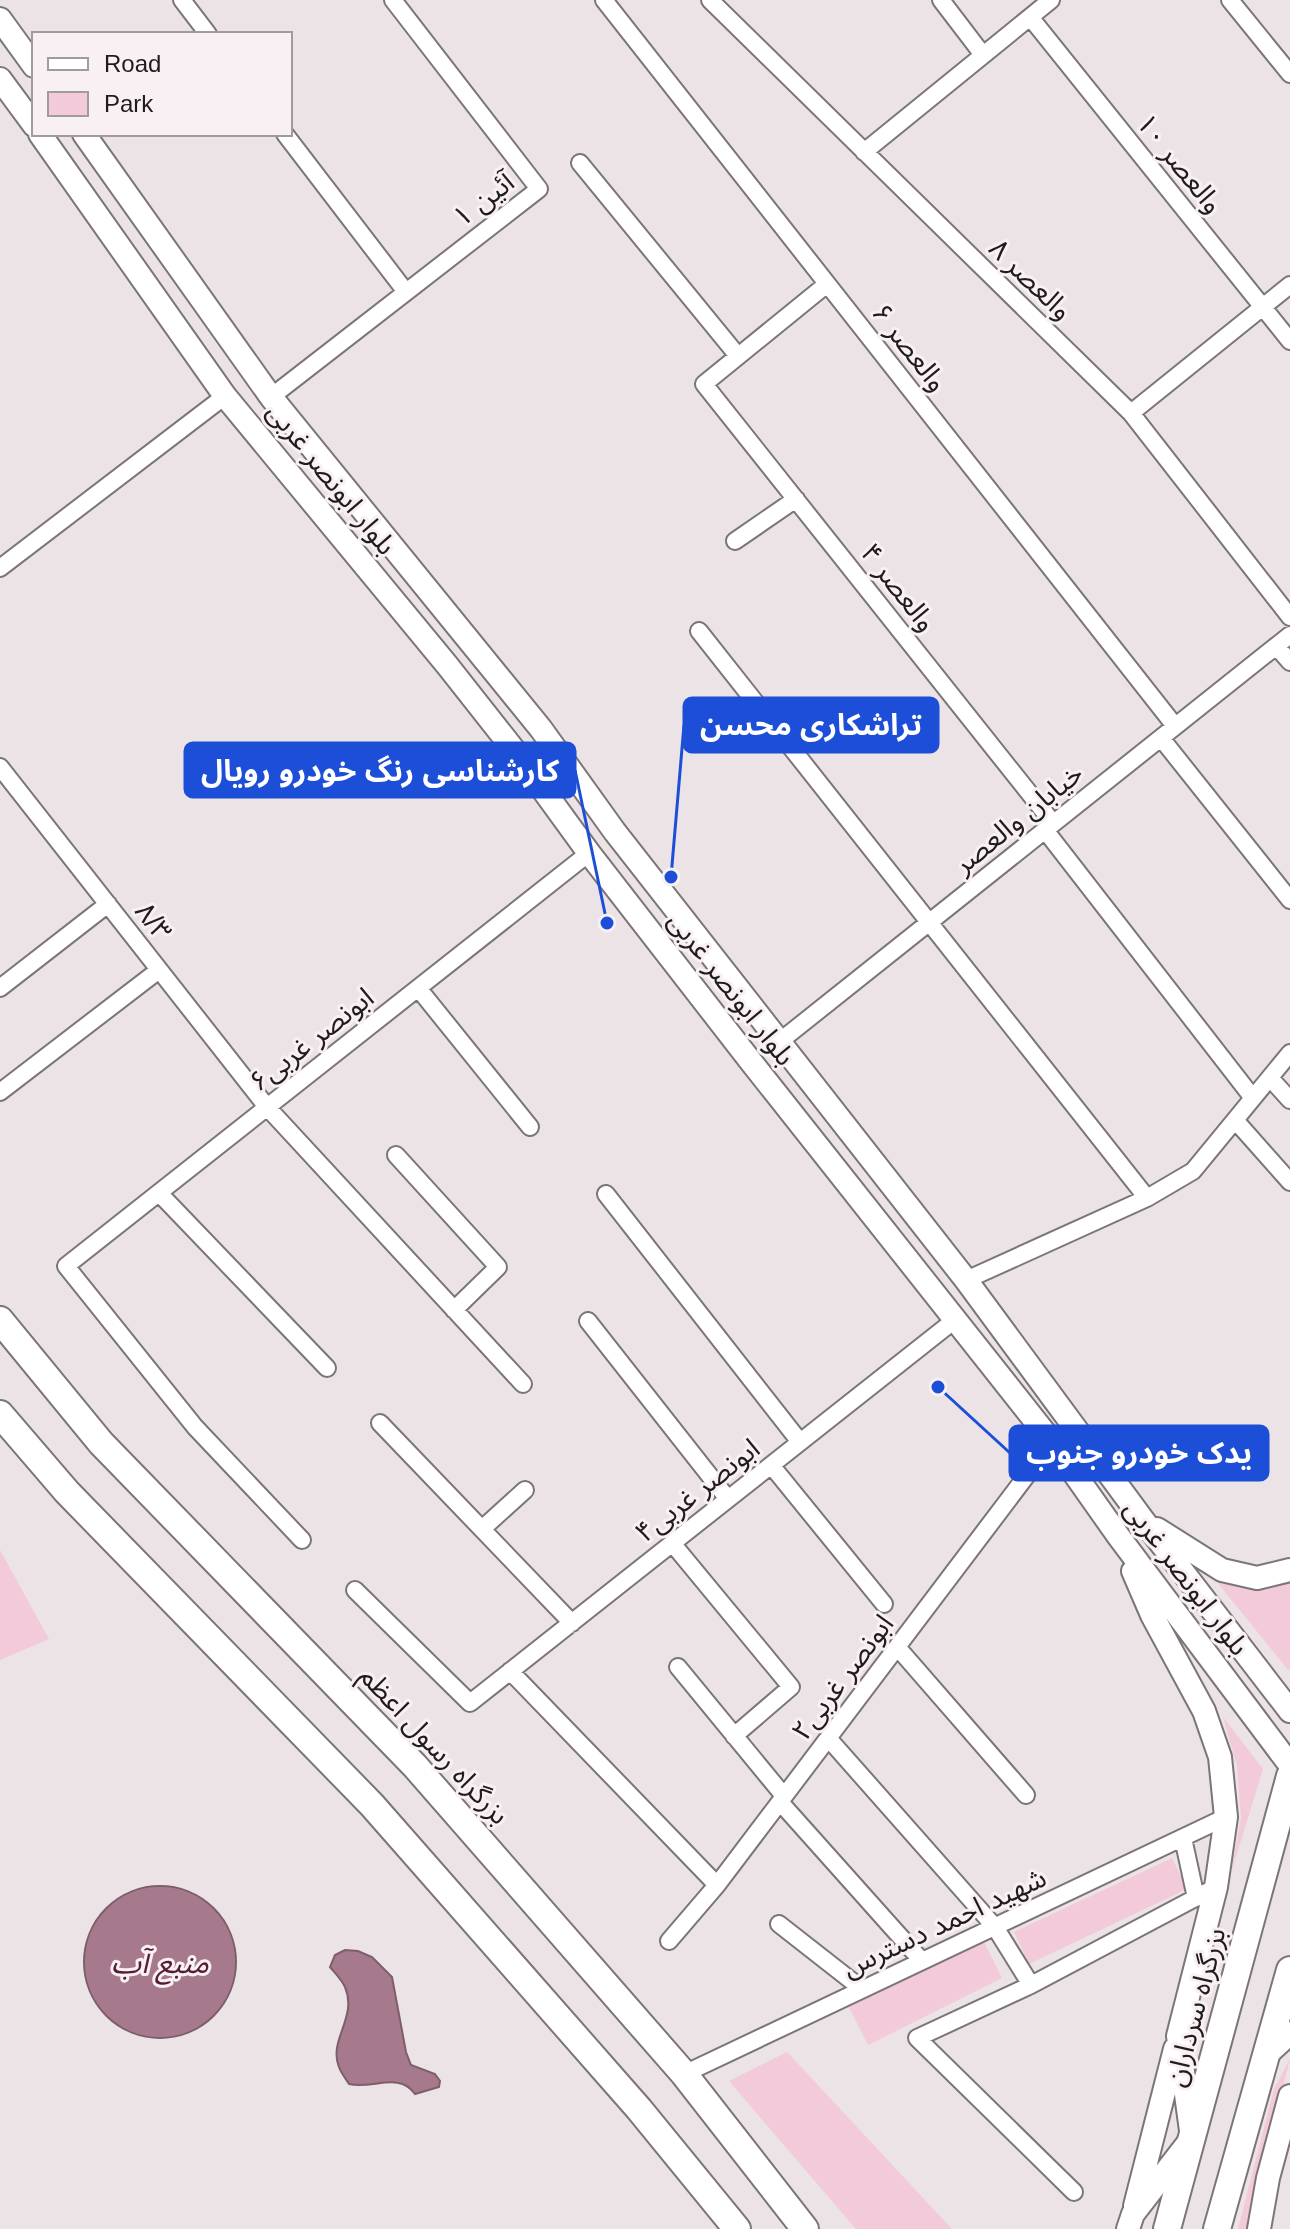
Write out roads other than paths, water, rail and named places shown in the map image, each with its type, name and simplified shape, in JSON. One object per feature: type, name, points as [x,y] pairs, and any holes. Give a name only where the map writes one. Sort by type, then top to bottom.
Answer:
[{"type":"highway","name":"بزرگراه رسول اعظم","points":[[0,1320],[101,1443],[415,1766],[684,2074],[805,2229]]},
{"type":"highway","points":[[0,1414],[67,1492],[372,1805],[639,2109],[737,2229]]},
{"type":"highway","name":"بزرگراه سرداران","points":[[1167,2229],[1287,1788]]},
{"type":"highway","points":[[1217,2229],[1290,1970]]},
{"type":"main road","points":[[0,19],[32,63]]},
{"type":"main road","points":[[0,79],[32,122]]},
{"type":"main road","name":"بلوار ابونصر غربی","points":[[41,136],[225,396],[514,750],[589,853],[752,1063],[1052,1442],[1119,1537],[1290,1765]]},
{"type":"main road","name":"بلوار ابونصر غربی","points":[[85,136],[271,397],[541,729],[615,832],[966,1280],[1143,1520],[1290,1711]]},
{"type":"main road","points":[[332,528],[359,505]]},
{"type":"main road","points":[[1143,1520],[1222,1570],[1257,1578],[1290,1570]]},
{"type":"main road","points":[[1119,1537],[1152,1615],[1204,1711],[1220,1757],[1226,1817],[1216,1887],[1131,2222]]},
{"type":"main road","points":[[1265,2056],[1290,2033]]},
{"type":"main road","points":[[1131,2222],[1192,2138],[1178,2036]]},
{"type":"main road","points":[[1259,2229],[1268,2178],[1290,2096]]},
{"type":"street","points":[[182,0],[206,32]]},
{"type":"street","name":"آئین ۱","points":[[271,397],[539,189],[393,0]]},
{"type":"street","name":"والعصر ۶","points":[[604,0],[1175,726]]},
{"type":"street","name":"والعصر ۸","points":[[710,0],[1131,413],[1290,617]]},
{"type":"street","points":[[941,0],[983,55]]},
{"type":"street","points":[[864,152],[1051,0]]},
{"type":"street","points":[[1230,0],[1290,74]]},
{"type":"street","name":"والعصر ۱۰","points":[[1030,17],[1290,341]]},
{"type":"street","points":[[287,136],[406,292]]},
{"type":"street","points":[[580,163],[738,356],[827,284]]},
{"type":"street","points":[[1131,413],[1290,285]]},
{"type":"street","name":"والعصر ۴","points":[[738,356],[704,384],[1049,827],[1253,1098]]},
{"type":"street","points":[[0,567],[225,396]]},
{"type":"street","points":[[735,541],[796,499]]},
{"type":"street","points":[[699,631],[1147,1198]]},
{"type":"street","points":[[1283,640],[1290,662]]},
{"type":"street","name":"خیابان والعصر","points":[[779,1042],[1283,640]]},
{"type":"street","points":[[1161,738],[1290,900]]},
{"type":"street","name":"۸/۳","points":[[0,767],[267,1107],[523,1384]]},
{"type":"street","points":[[0,795],[14,784]]},
{"type":"street","name":"۶ابونصر غربی","points":[[302,1540],[195,1427],[66,1266],[589,853]]},
{"type":"street","points":[[0,988],[108,904]]},
{"type":"street","points":[[0,1092],[159,970]]},
{"type":"street","points":[[418,988],[530,1127]]},
{"type":"street","points":[[966,1280],[1147,1198],[1193,1171],[1290,1053]]},
{"type":"street","points":[[1270,1078],[1290,1100]]},
{"type":"street","points":[[1235,1120],[1290,1182]]},
{"type":"street","points":[[396,1155],[498,1267],[454,1310]]},
{"type":"street","points":[[159,1193],[327,1368]]},
{"type":"street","points":[[606,1194],[800,1442]]},
{"type":"street","name":"۴ابونصر غربی","points":[[355,1590],[470,1703],[956,1319]]},
{"type":"street","points":[[588,1321],[728,1499]]},
{"type":"street","points":[[380,1423],[572,1623]]},
{"type":"street","name":"۲ابونصر غربی","points":[[669,1941],[717,1885],[1052,1442]]},
{"type":"street","points":[[771,1465],[884,1604]]},
{"type":"street","points":[[482,1529],[525,1490]]},
{"type":"street","points":[[672,1543],[791,1687],[734,1736]]},
{"type":"street","points":[[898,1648],[1026,1795]]},
{"type":"street","points":[[678,1667],[782,1799],[922,1961]]},
{"type":"street","points":[[510,1671],[717,1885]]},
{"type":"street","points":[[828,1738],[995,1927],[1031,1985]]},
{"type":"street","name":"شهید احمد دسترس","points":[[684,2074],[1226,1817]]},
{"type":"street","points":[[1183,1838],[1196,1898]]},
{"type":"street","points":[[1074,2192],[917,2038],[1031,1985],[1216,1887]]},
{"type":"street","points":[[779,1924],[862,1989]]},
{"type":"water","name":"منبع آب","points":[[160,1886],[189,1892],[214,1908],[230,1933],[236,1962],[230,1991],[214,2016],[189,2032],[160,2038],[131,2032],[106,2016],[90,1991],[84,1962],[90,1933],[106,1908],[131,1892]]},
{"type":"water","points":[[345,1950],[372,1957],[392,1977],[411,2065],[435,2074],[440,2081],[439,2087],[415,2094],[409,2087],[393,2082],[349,2084],[337,2057],[348,1998],[344,1984],[330,1967],[335,1955]]},
{"type":"place","name":"تراشکاری محسن","points":[[671,877]]},
{"type":"place","name":"کارشناسی رنگ خودرو رویال","points":[[607,923]]},
{"type":"place","name":"یدک خودرو جنوب","points":[[938,1387]]}]
